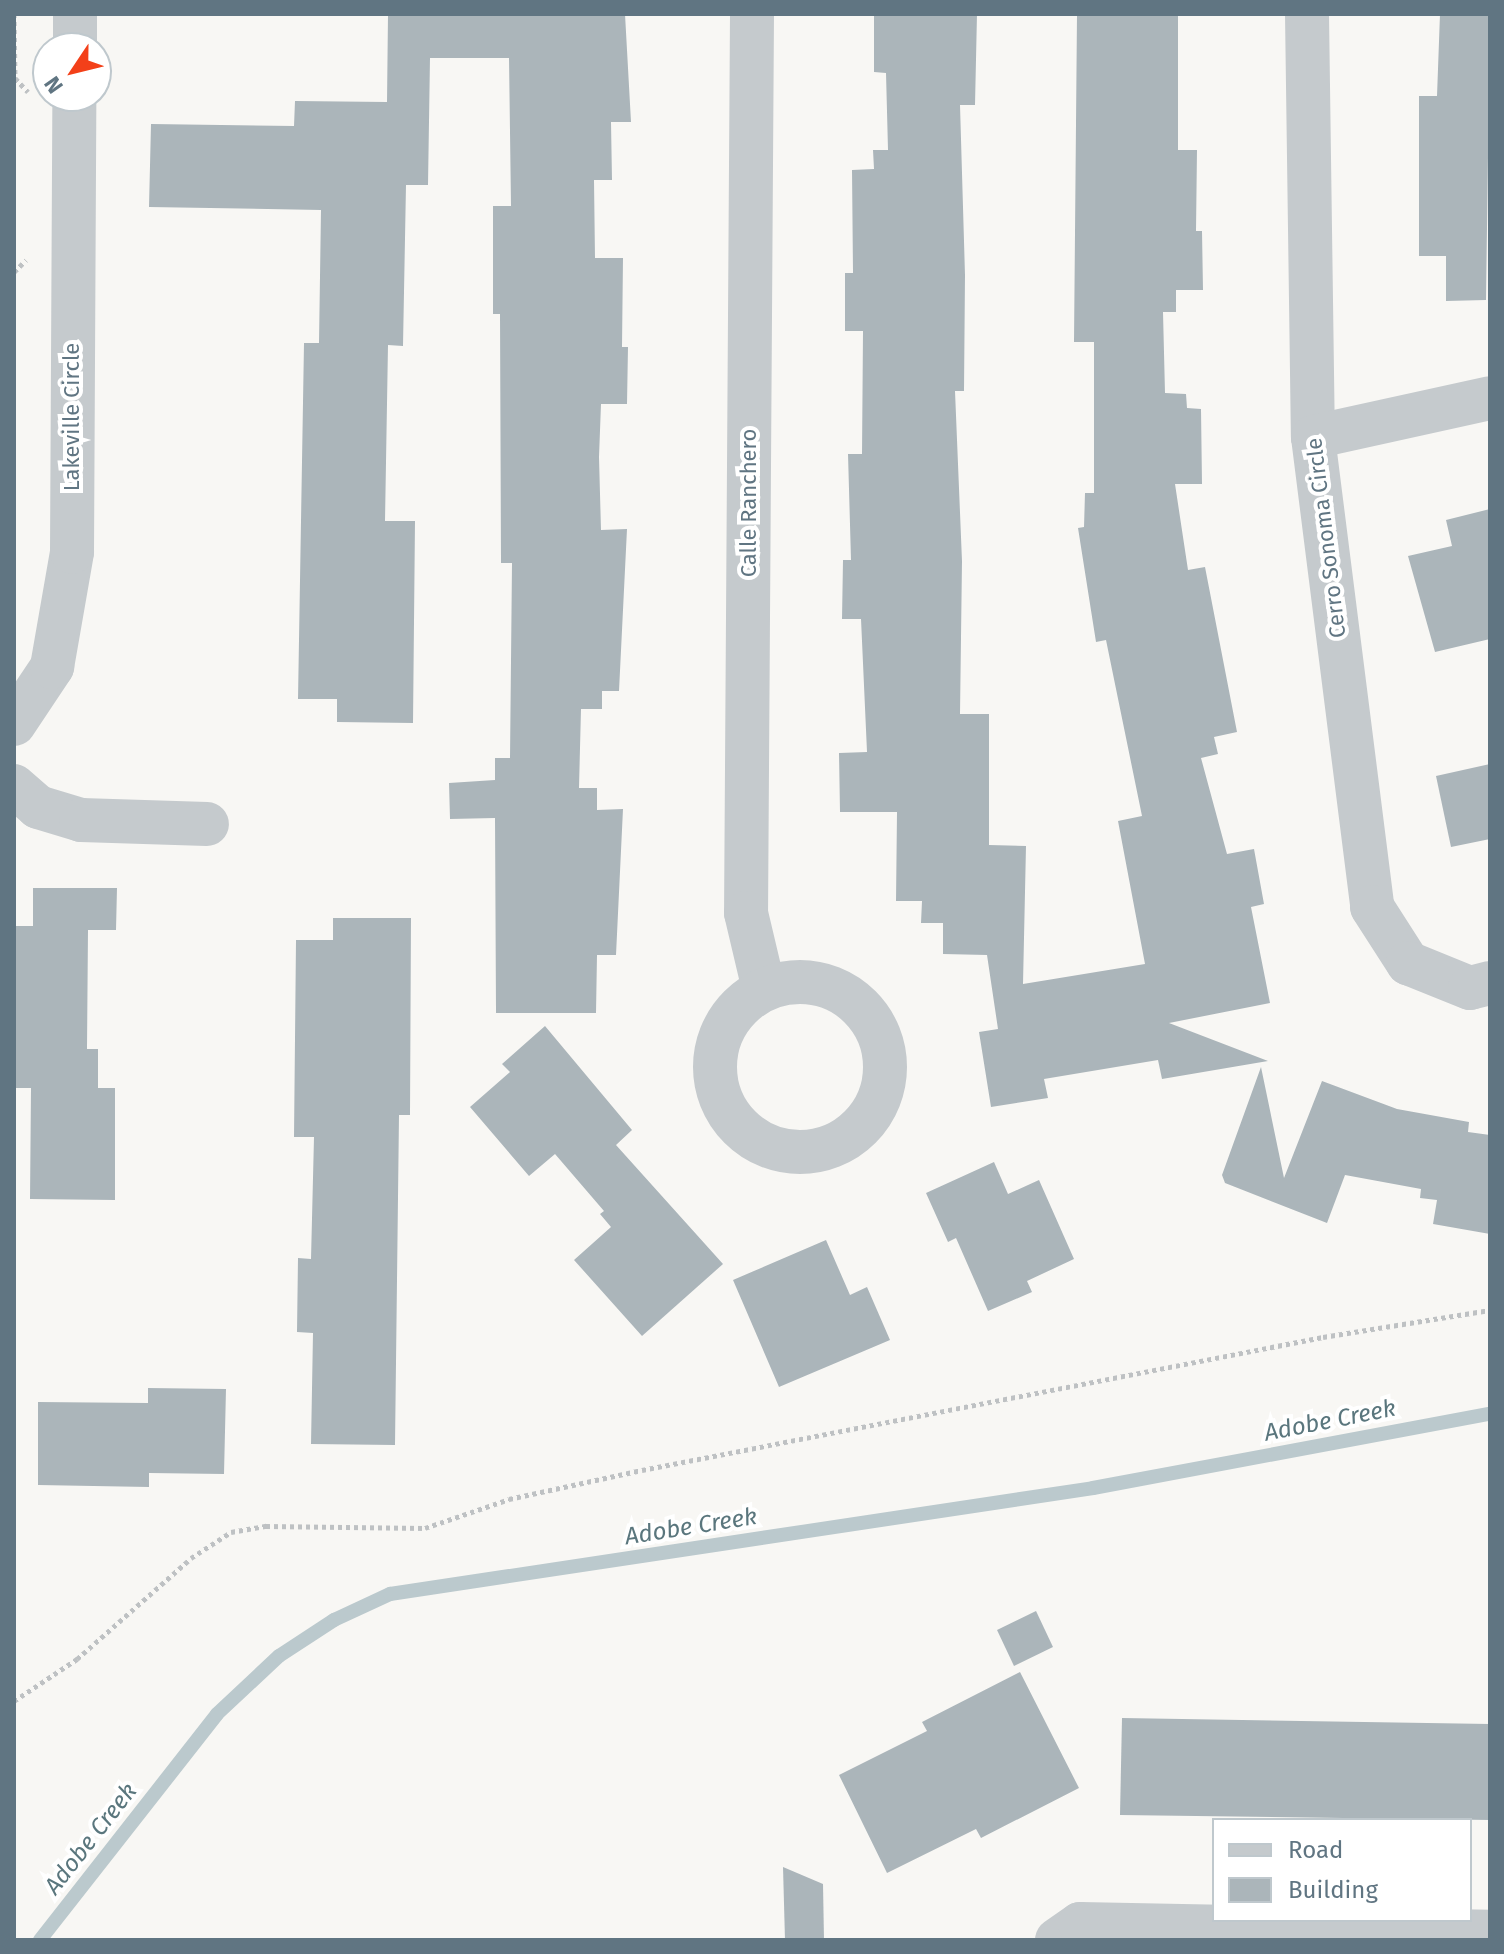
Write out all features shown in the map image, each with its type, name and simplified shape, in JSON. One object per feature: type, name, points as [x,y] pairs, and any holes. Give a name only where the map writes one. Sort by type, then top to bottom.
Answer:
[{"type":"street","name":"Calle Ranchero","points":[[752,14],[746,913],[764,989]]},
{"type":"street","name":"Cerro Sonoma Circle","points":[[1307,14],[1313,437],[1372,907],[1408,963],[1470,988],[1490,983]]},
{"type":"street","name":"Lakeville Circle","points":[[14,724],[52,667],[72,552],[74,112]]},
{"type":"street","points":[[1313,437],[1490,398]]},
{"type":"street","points":[[14,786],[38,807],[81,820],[207,824]]},
{"type":"street","points":[[1057,1940],[1080,1924],[1490,1932]]},
{"type":"path","points":[[14,1701],[77,1659],[191,1558],[231,1532],[266,1526],[425,1528],[509,1499],[642,1470],[1323,1337],[1490,1310]]},
{"type":"building","points":[[388,14],[625,14],[631,122],[611,122],[612,180],[594,180],[595,258],[623,258],[622,347],[628,347],[627,404],[601,404],[599,457],[601,530],[627,529],[619,691],[602,691],[602,709],[581,709],[579,788],[597,788],[597,810],[623,809],[616,955],[597,955],[596,1013],[496,1013],[495,818],[450,819],[449,783],[495,780],[495,758],[510,758],[512,563],[501,563],[500,314],[493,314],[493,206],[511,206],[509,58],[430,58],[428,185],[406,185],[403,346],[388,345],[385,521],[415,521],[413,723],[337,722],[337,699],[298,699],[304,343],[319,343],[321,210],[149,207],[151,124],[294,126],[295,101],[387,102]]},
{"type":"building","points":[[874,14],[977,14],[975,105],[960,105],[965,275],[964,391],[955,391],[962,561],[960,714],[989,714],[989,845],[1026,846],[1023,984],[1145,964],[1118,821],[1142,816],[1106,640],[1096,642],[1078,528],[1084,527],[1085,493],[1094,493],[1094,342],[1074,342],[1077,14],[1178,14],[1178,150],[1197,150],[1196,231],[1202,231],[1203,290],[1176,290],[1176,312],[1163,312],[1165,393],[1186,394],[1187,408],[1201,409],[1202,484],[1175,484],[1188,570],[1205,567],[1237,732],[1214,737],[1218,754],[1201,758],[1227,854],[1254,849],[1264,904],[1251,907],[1270,1003],[1169,1023],[1268,1061],[1162,1079],[1158,1060],[1044,1079],[1048,1098],[991,1107],[979,1032],[998,1029],[987,955],[943,954],[943,923],[921,923],[922,901],[896,901],[897,812],[840,812],[839,753],[867,752],[861,619],[842,619],[843,560],[851,560],[848,454],[862,454],[863,331],[845,331],[845,273],[853,273],[852,170],[874,169],[873,150],[888,150],[886,73],[874,72]]},
{"type":"building","points":[[1440,14],[1490,14],[1486,300],[1446,301],[1446,256],[1419,256],[1419,96],[1437,96]]},
{"type":"building","points":[[1490,509],[1490,639],[1435,652],[1408,556],[1452,546],[1446,520]]},
{"type":"building","points":[[1490,764],[1490,839],[1451,847],[1436,776]]},
{"type":"building","points":[[33,888],[117,888],[116,930],[88,930],[87,1049],[98,1049],[98,1088],[115,1088],[115,1200],[30,1199],[31,1088],[14,1088],[14,926],[33,926]]},
{"type":"building","points":[[333,918],[411,918],[410,1115],[399,1115],[395,1445],[311,1444],[313,1333],[297,1332],[298,1258],[311,1259],[314,1137],[294,1137],[296,940],[333,940]]},
{"type":"building","points":[[545,1026],[632,1130],[616,1145],[723,1264],[642,1336],[574,1260],[611,1227],[600,1214],[604,1211],[555,1154],[529,1176],[470,1107],[510,1072],[502,1064]]},
{"type":"building","points":[[1261,1067],[1284,1178],[1322,1081],[1397,1109],[1469,1122],[1468,1132],[1490,1135],[1490,1234],[1433,1224],[1437,1200],[1420,1198],[1421,1189],[1345,1175],[1327,1223],[1225,1183],[1222,1175]]},
{"type":"building","points":[[994,1162],[1008,1194],[1039,1180],[1074,1259],[1027,1281],[1032,1292],[988,1311],[956,1238],[948,1242],[926,1193]]},
{"type":"building","points":[[826,1240],[850,1295],[867,1287],[890,1340],[779,1387],[733,1280]]},
{"type":"building","points":[[148,1388],[226,1389],[224,1474],[149,1473],[149,1487],[38,1485],[38,1402],[148,1403]]},
{"type":"building","points":[[1036,1611],[1053,1647],[1014,1666],[997,1630]]},
{"type":"building","points":[[1020,1672],[1079,1788],[981,1838],[976,1829],[887,1873],[839,1775],[927,1731],[922,1722]]},
{"type":"building","points":[[1122,1718],[1490,1724],[1490,1820],[1120,1815]]},
{"type":"building","points":[[783,1867],[823,1884],[824,1940],[785,1940]]},
{"type":"waterway","name":"Adobe Creek","points":[[40,1940],[217,1714],[279,1656],[334,1620],[390,1594],[1093,1488],[1490,1414]]}]
